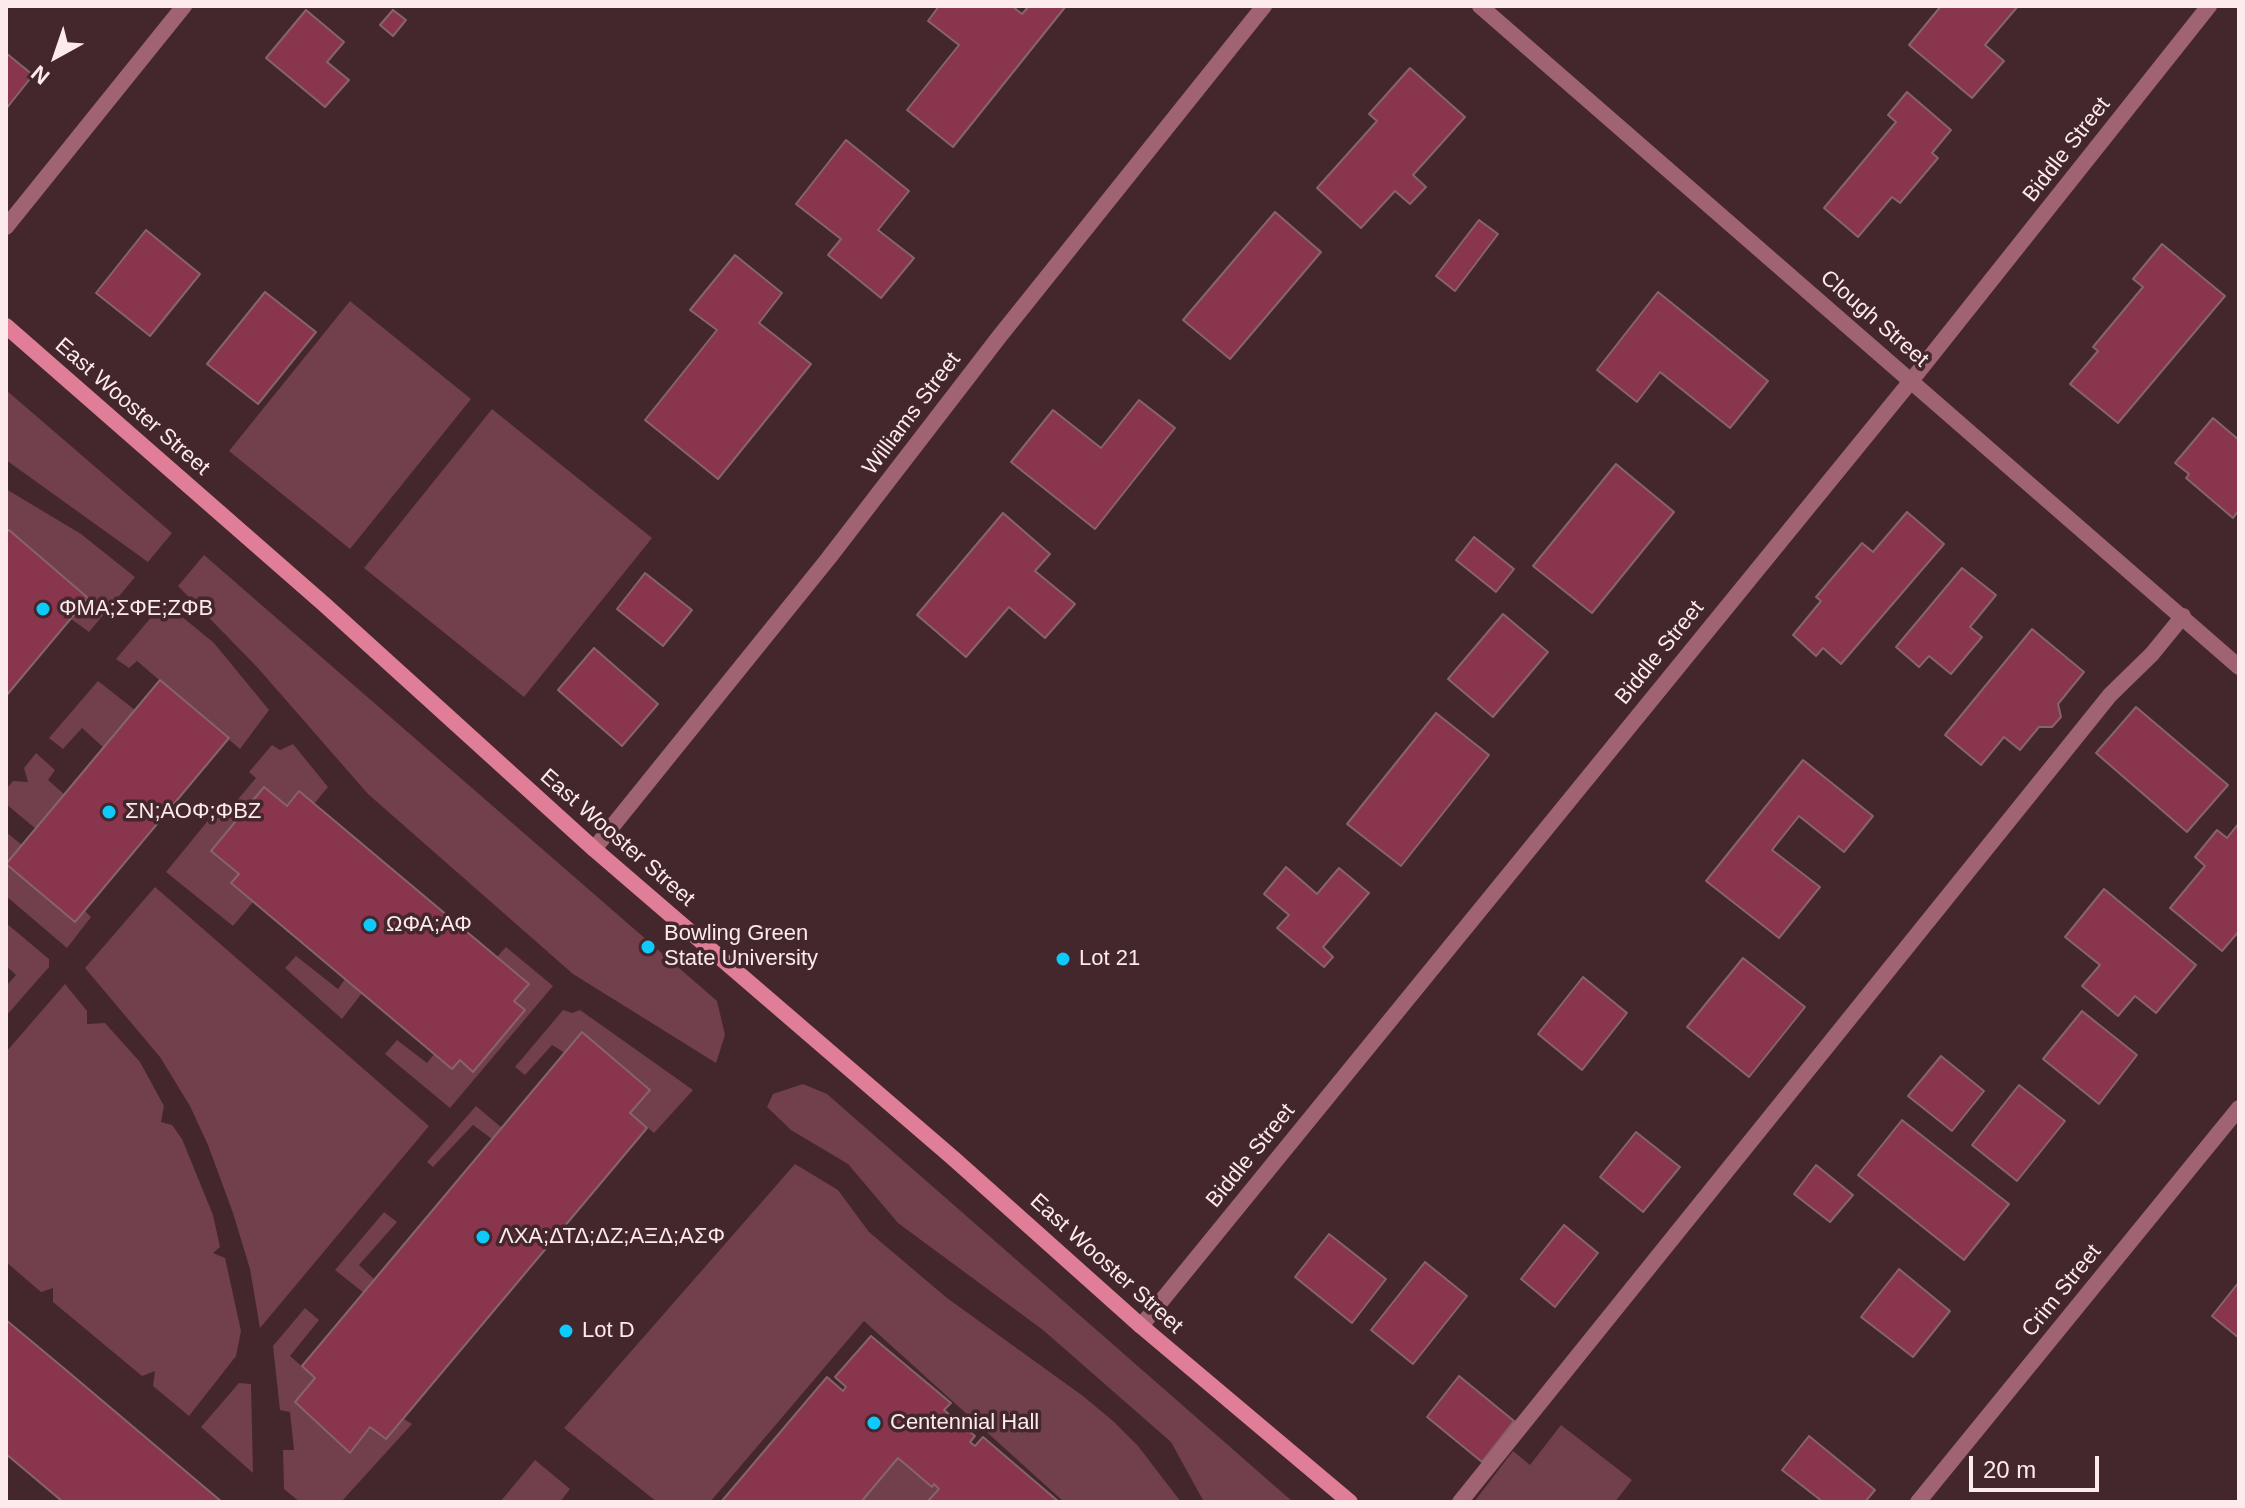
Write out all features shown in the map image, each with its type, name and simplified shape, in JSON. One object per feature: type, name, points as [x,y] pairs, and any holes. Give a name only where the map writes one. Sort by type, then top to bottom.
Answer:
[{"type":"main road","name":"East Wooster Street","points":[[6,326],[325,605],[594,849],[905,1116],[1141,1326],[1350,1502]]},
{"type":"street","name":"Williams Street","points":[[594,849],[828,559],[999,337],[1264,6]]},
{"type":"street","name":"Clough Street","points":[[1480,6],[2239,667]]},
{"type":"street","name":"Biddle Street","points":[[1141,1326],[1911,381],[2209,6]]},
{"type":"street","points":[[6,227],[177,8]]},
{"type":"street","points":[[1460,1502],[2110,695],[2152,654],[2183,616]]},
{"type":"street","name":"Crim Street","points":[[1918,1502],[2239,1108]]},
{"type":"shaded area","points":[[350,301],[471,399],[350,549],[229,451]]},
{"type":"shaded area","points":[[6,390],[172,533],[148,562],[6,460]]},
{"type":"shaded area","points":[[492,409],[652,538],[524,697],[364,568]]},
{"type":"shaded area","points":[[6,489],[81,534],[135,577],[89,632],[71,619],[88,598],[9,531],[6,533]]},
{"type":"shaded area","points":[[204,555],[717,1001],[725,1035],[716,1063],[573,974],[368,794],[257,667],[178,586]]},
{"type":"shaded area","points":[[164,602],[214,643],[269,710],[240,749],[137,661],[129,668],[116,659]]},
{"type":"shaded area","points":[[98,681],[135,710],[104,748],[82,728],[63,749],[49,738]]},
{"type":"shaded area","points":[[293,744],[328,787],[314,804],[299,791],[287,806],[264,787],[211,850],[239,874],[231,884],[253,902],[233,926],[166,872],[215,812],[222,818],[256,778],[249,772],[272,745],[280,750]]},
{"type":"shaded area","points":[[36,753],[55,770],[48,780],[65,795],[36,829],[6,804],[6,789],[13,781],[28,782],[24,768]]},
{"type":"shaded area","points":[[6,832],[22,845],[75,922],[85,911],[91,917],[67,948],[6,896]]},
{"type":"shaded area","points":[[155,887],[429,1126],[260,1328],[250,1269],[233,1213],[190,1106],[160,1057],[85,968]]},
{"type":"shaded area","points":[[6,923],[49,959],[49,967],[6,1016],[6,986],[16,975],[6,966]]},
{"type":"shaded area","points":[[506,947],[553,986],[450,1108],[385,1054],[397,1040],[427,1063],[434,1054],[452,1069],[460,1060],[474,1071],[525,1010],[514,1001],[528,984],[497,957]]},
{"type":"shaded area","points":[[296,956],[338,989],[345,979],[362,993],[342,1019],[285,968]]},
{"type":"shaded area","points":[[65,984],[87,1011],[87,1024],[105,1023],[140,1062],[164,1106],[161,1122],[172,1125],[182,1139],[213,1215],[220,1247],[213,1253],[225,1258],[241,1331],[236,1356],[189,1416],[153,1386],[155,1371],[142,1376],[53,1302],[53,1288],[41,1292],[6,1262],[6,1052]]},
{"type":"shaded area","points":[[563,1010],[572,1013],[580,1010],[693,1090],[654,1133],[630,1113],[650,1089],[583,1033],[565,1053],[552,1045],[525,1075],[515,1067]]},
{"type":"shaded area","points":[[803,1084],[827,1094],[1293,1502],[1204,1502],[1171,1442],[1043,1330],[898,1223],[848,1164],[791,1130],[767,1107],[773,1094]]},
{"type":"shaded area","points":[[476,1106],[502,1128],[492,1139],[473,1125],[433,1167],[427,1162]]},
{"type":"shaded area","points":[[795,1164],[838,1190],[869,1232],[947,1298],[1113,1421],[1138,1446],[1181,1502],[1064,1502],[864,1321],[710,1502],[657,1502],[564,1428]]},
{"type":"shaded area","points":[[384,1212],[397,1222],[359,1265],[375,1280],[364,1293],[335,1270]]},
{"type":"shaded area","points":[[305,1308],[319,1320],[290,1356],[315,1378],[295,1403],[349,1453],[370,1427],[386,1439],[404,1419],[412,1424],[341,1502],[300,1502],[284,1489],[283,1450],[294,1450],[290,1412],[280,1410],[273,1346]]},
{"type":"shaded area","points":[[239,1383],[251,1384],[253,1473],[201,1427]]},
{"type":"shaded area","points":[[1561,1425],[1632,1480],[1615,1502],[1474,1502],[1513,1451],[1530,1465]]},
{"type":"shaded area","points":[[898,1458],[931,1486],[934,1484],[939,1489],[927,1502],[860,1502]]},
{"type":"shaded area","points":[[535,1460],[570,1489],[560,1502],[500,1502]]},
{"type":"building","points":[[939,6],[1012,6],[1022,14],[1029,6],[1066,6],[953,147],[907,110],[959,45],[928,21]]},
{"type":"building","points":[[1941,6],[2018,6],[1985,45],[2004,61],[1972,98],[1909,45]]},
{"type":"building","points":[[306,10],[344,42],[327,62],[349,80],[325,107],[266,58]]},
{"type":"building","points":[[393,10],[406,20],[393,36],[380,25]]},
{"type":"building","points":[[6,53],[33,75],[6,109]]},
{"type":"building","points":[[1410,68],[1465,117],[1413,175],[1426,187],[1410,204],[1395,191],[1361,228],[1317,188],[1377,121],[1369,114]]},
{"type":"building","points":[[1907,92],[1951,130],[1932,153],[1938,158],[1900,203],[1892,197],[1858,237],[1824,208],[1896,122],[1888,115]]},
{"type":"building","points":[[846,140],[909,191],[878,230],[914,258],[881,298],[828,255],[841,239],[796,204]]},
{"type":"building","points":[[1275,212],[1321,252],[1230,359],[1183,320]]},
{"type":"building","points":[[1479,220],[1498,234],[1455,291],[1436,276]]},
{"type":"building","points":[[146,230],[200,274],[150,336],[96,293]]},
{"type":"building","points":[[2162,244],[2225,296],[2118,423],[2070,384],[2098,351],[2093,347],[2143,287],[2133,279]]},
{"type":"building","points":[[735,255],[782,293],[759,323],[811,364],[718,479],[645,420],[717,330],[690,310]]},
{"type":"building","points":[[265,292],[316,332],[258,404],[207,364]]},
{"type":"building","points":[[1658,292],[1768,381],[1730,428],[1660,372],[1637,402],[1597,370]]},
{"type":"building","points":[[1139,400],[1175,428],[1095,529],[1011,462],[1053,410],[1101,448]]},
{"type":"building","points":[[2213,418],[2239,440],[2239,510],[2233,518],[2186,478],[2189,474],[2175,463]]},
{"type":"building","points":[[1616,464],[1674,512],[1592,613],[1533,566]]},
{"type":"building","points":[[1907,512],[1944,544],[1841,664],[1823,648],[1816,656],[1793,635],[1821,601],[1816,597],[1862,543],[1873,552]]},
{"type":"building","points":[[1003,513],[1050,554],[1035,571],[1075,604],[1045,638],[1009,607],[966,657],[917,615]]},
{"type":"building","name":"ΦΜΑ;ΣΦΕ;ΖΦΒ","points":[[9,530],[88,598],[6,696],[6,533]]},
{"type":"building","points":[[1474,537],[1514,569],[1496,592],[1456,560]]},
{"type":"building","points":[[1962,568],[1996,595],[1970,627],[1982,637],[1951,674],[1929,656],[1919,667],[1896,647]]},
{"type":"building","points":[[645,573],[692,610],[663,646],[617,609]]},
{"type":"building","points":[[1503,614],[1548,652],[1493,717],[1448,679]]},
{"type":"building","points":[[2032,629],[2084,672],[2058,704],[2061,717],[2052,727],[2039,727],[2020,750],[2004,737],[1981,765],[1945,735]]},
{"type":"building","points":[[594,648],[658,704],[622,746],[558,690]]},
{"type":"building","name":"ΣΝ;ΑΟΦ;ΦΒΖ","points":[[160,680],[229,738],[75,922],[6,864]]},
{"type":"building","points":[[2136,707],[2228,785],[2187,832],[2096,753]]},
{"type":"building","points":[[1436,713],[1489,755],[1401,866],[1347,824]]},
{"type":"building","points":[[1803,760],[1873,816],[1844,852],[1799,816],[1772,850],[1820,887],[1779,938],[1706,881]]},
{"type":"building","name":"ΩΦΑ;ΑΦ","points":[[264,787],[287,806],[299,791],[529,984],[514,1001],[525,1010],[473,1072],[460,1060],[452,1069],[231,883],[239,874],[211,851]]},
{"type":"building","points":[[2239,823],[2239,931],[2222,951],[2170,908],[2205,866],[2195,857],[2217,830],[2227,838]]},
{"type":"building","points":[[1286,867],[1317,894],[1339,868],[1369,893],[1323,947],[1333,957],[1324,967],[1277,928],[1289,915],[1264,894]]},
{"type":"building","points":[[2104,889],[2196,965],[2156,1013],[2135,996],[2118,1016],[2082,986],[2100,965],[2065,937]]},
{"type":"building","points":[[1743,958],[1805,1007],[1749,1077],[1687,1027]]},
{"type":"building","points":[[1583,977],[1627,1013],[1582,1070],[1538,1034]]},
{"type":"building","points":[[2082,1011],[2137,1055],[2099,1104],[2043,1059]]},
{"type":"building","name":"ΛΧΑ;ΔΤΔ;ΔΖ;ΑΞΔ;ΑΣΦ","points":[[582,1032],[650,1090],[630,1113],[647,1128],[386,1439],[370,1427],[350,1453],[295,1402],[315,1378],[302,1366]]},
{"type":"building","points":[[1941,1056],[1984,1091],[1952,1131],[1908,1096]]},
{"type":"building","points":[[2019,1085],[2065,1121],[2017,1181],[1972,1145]]},
{"type":"building","points":[[1902,1120],[2009,1204],[1964,1260],[1858,1175]]},
{"type":"building","points":[[1636,1132],[1680,1167],[1643,1212],[1600,1177]]},
{"type":"building","points":[[1816,1165],[1853,1195],[1830,1222],[1794,1194]]},
{"type":"building","points":[[1564,1225],[1598,1253],[1555,1307],[1521,1279]]},
{"type":"building","points":[[1329,1234],[1386,1279],[1352,1323],[1295,1277]]},
{"type":"building","points":[[1425,1262],[1467,1296],[1413,1364],[1371,1330]]},
{"type":"building","points":[[1899,1269],[1950,1311],[1913,1357],[1861,1317]]},
{"type":"building","points":[[2239,1282],[2239,1338],[2212,1316]]},
{"type":"building","points":[[6,1320],[222,1502],[63,1502],[6,1454]]},
{"type":"building","name":"Centennial Hall","points":[[871,1336],[951,1403],[944,1410],[975,1436],[970,1442],[975,1446],[983,1437],[1059,1502],[927,1502],[939,1489],[934,1484],[932,1487],[898,1458],[861,1502],[721,1502],[827,1377],[843,1391],[846,1387],[835,1377]]},
{"type":"building","points":[[1459,1376],[1514,1421],[1482,1462],[1427,1417]]},
{"type":"building","points":[[1809,1436],[1875,1490],[1865,1502],[1823,1502],[1782,1470]]},
{"type":"place","name":"ΦΜΑ;ΣΦΕ;ΖΦΒ","points":[[43,609]]},
{"type":"place","name":"ΣΝ;ΑΟΦ;ΦΒΖ","points":[[109,812]]},
{"type":"place","name":"ΩΦΑ;ΑΦ","points":[[370,925]]},
{"type":"place","name":"Bowling Green State University","points":[[648,947]]},
{"type":"place","name":"Lot 21","points":[[1063,959]]},
{"type":"place","name":"ΛΧΑ;ΔΤΔ;ΔΖ;ΑΞΔ;ΑΣΦ","points":[[483,1237]]},
{"type":"place","name":"Lot D","points":[[566,1331]]},
{"type":"place","name":"Centennial Hall","points":[[874,1423]]}]
